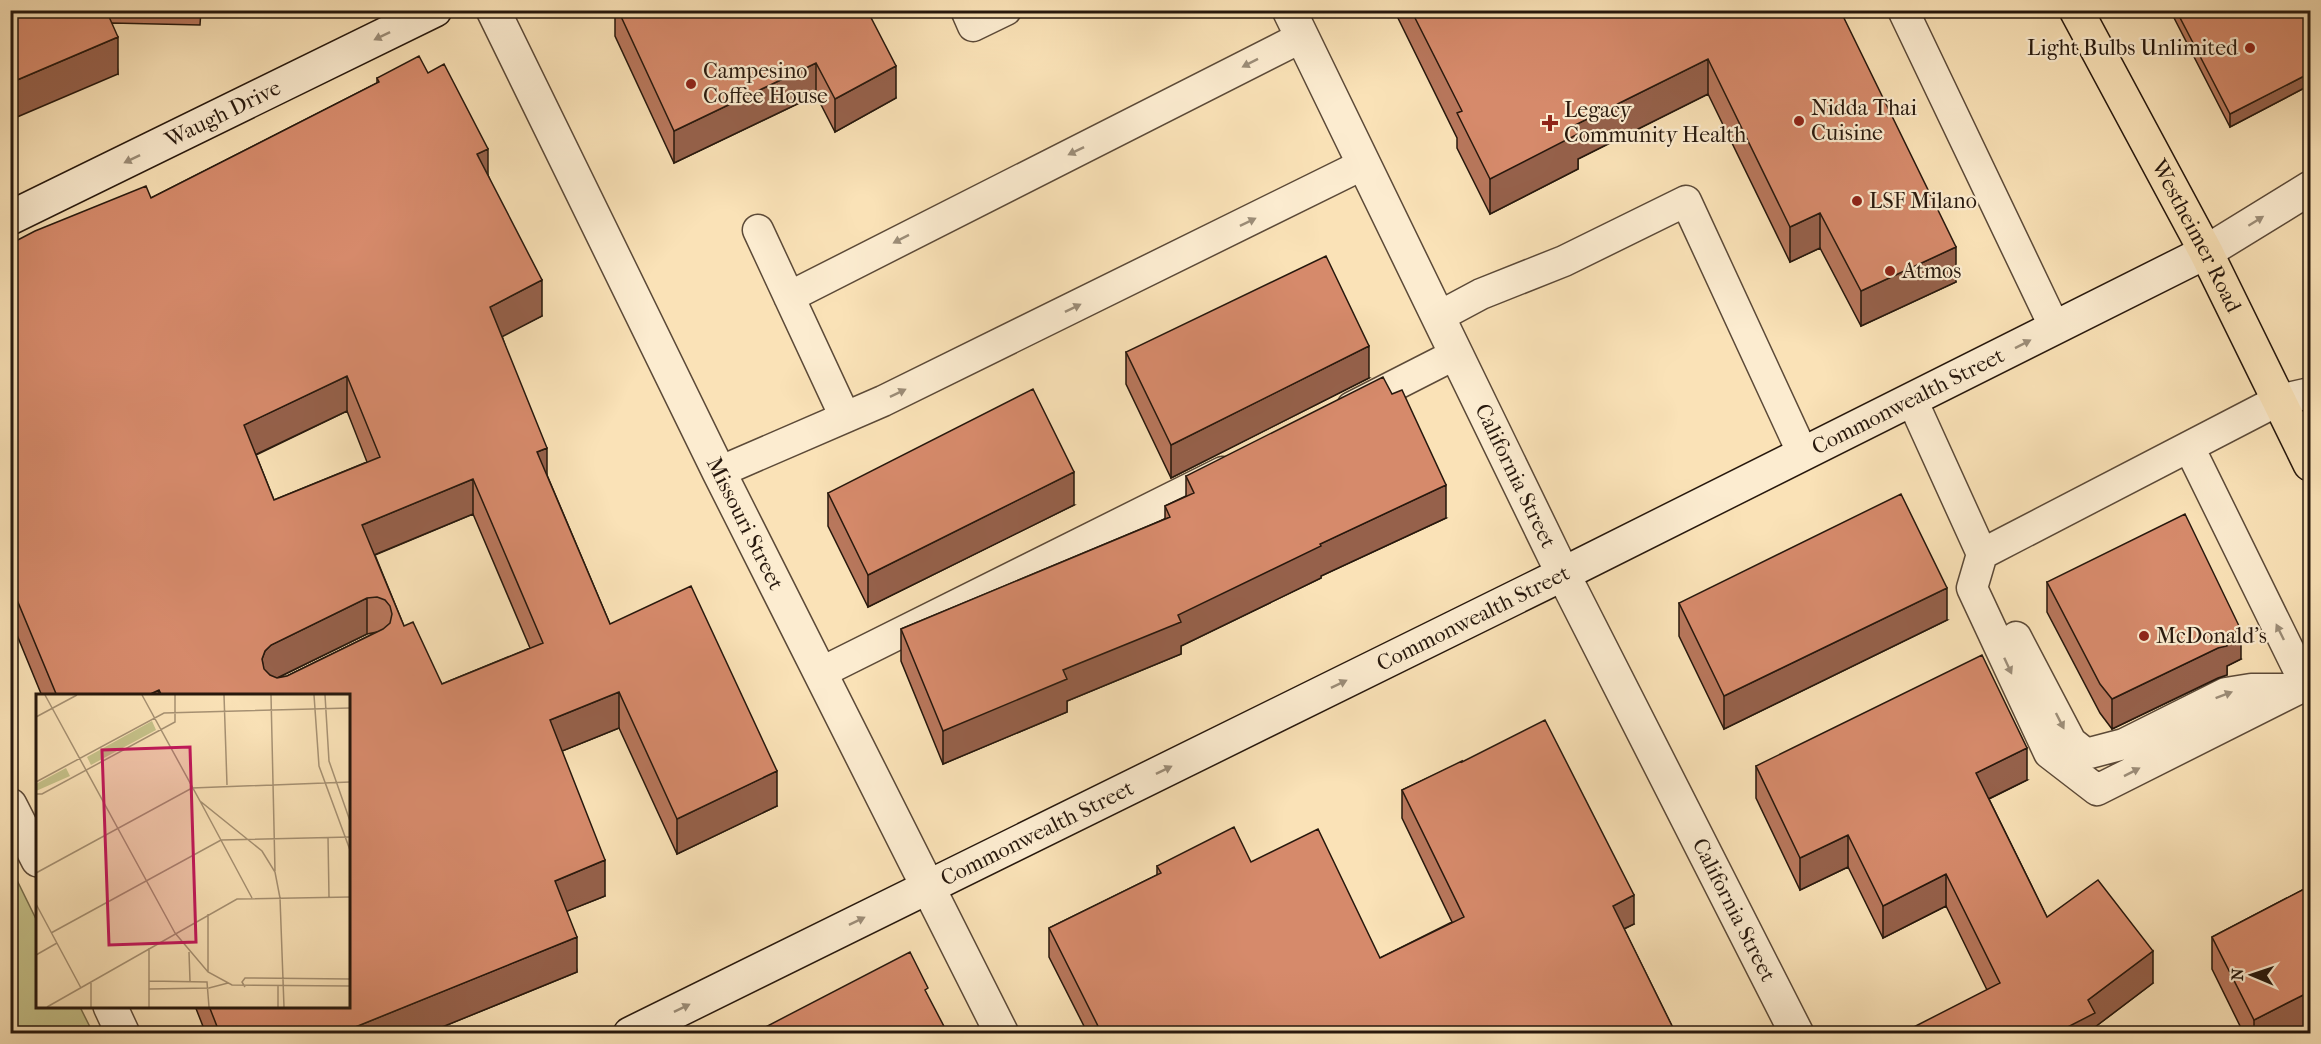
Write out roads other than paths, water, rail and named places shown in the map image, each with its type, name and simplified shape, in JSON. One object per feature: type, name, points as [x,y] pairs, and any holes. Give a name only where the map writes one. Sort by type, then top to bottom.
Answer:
[{"type":"main road","name":"Westheimer Road","points":[[2076,10],[2206,252],[2310,464]]},
{"type":"street","name":"Waugh Drive","points":[[10,218],[435,10]]},
{"type":"street","name":"Missouri Street","points":[[493,10],[719,472],[1002,1034]]},
{"type":"street","name":"California Street","points":[[1295,24],[1563,574],[1797,1034]]},
{"type":"street","name":"Commonwealth Street","points":[[630,1034],[1563,574],[2206,252],[2310,188]]},
{"type":"street","points":[[22,814],[36,854]]},
{"type":"street","points":[[111,1008],[123,1034]]},
{"type":"lane","points":[[966,10],[974,26],[1006,10]]},
{"type":"lane","points":[[1903,10],[2055,328]]},
{"type":"lane","points":[[789,297],[1295,24]]},
{"type":"lane","points":[[719,472],[912,387],[1364,164]]},
{"type":"lane","points":[[1438,316],[1481,294],[1564,261],[1686,201],[1803,454]]},
{"type":"lane","points":[[758,230],[845,417]]},
{"type":"lane","points":[[1328,419],[1456,354]]},
{"type":"lane","points":[[1982,554],[2279,400],[2310,393]]},
{"type":"lane","points":[[1912,400],[1982,554],[1988,583],[2071,742],[2086,754],[2124,744],[2226,693],[2304,686],[2189,447]]},
{"type":"lane","points":[[820,673],[1243,462]]},
{"type":"place","name":"Light Bulbs Unlimited","points":[[2250,48]]},
{"type":"place","name":"Campesino Coffee House","points":[[691,84]]},
{"type":"place","name":"Nidda Thai Cuisine","points":[[1799,121]]},
{"type":"place","name":"Legacy Community Health","points":[[1550,123]]},
{"type":"place","name":"LSF Milano","points":[[1857,201]]},
{"type":"place","name":"Atmos","points":[[1890,271]]},
{"type":"place","name":"McDonald's","points":[[2144,636]]}]
